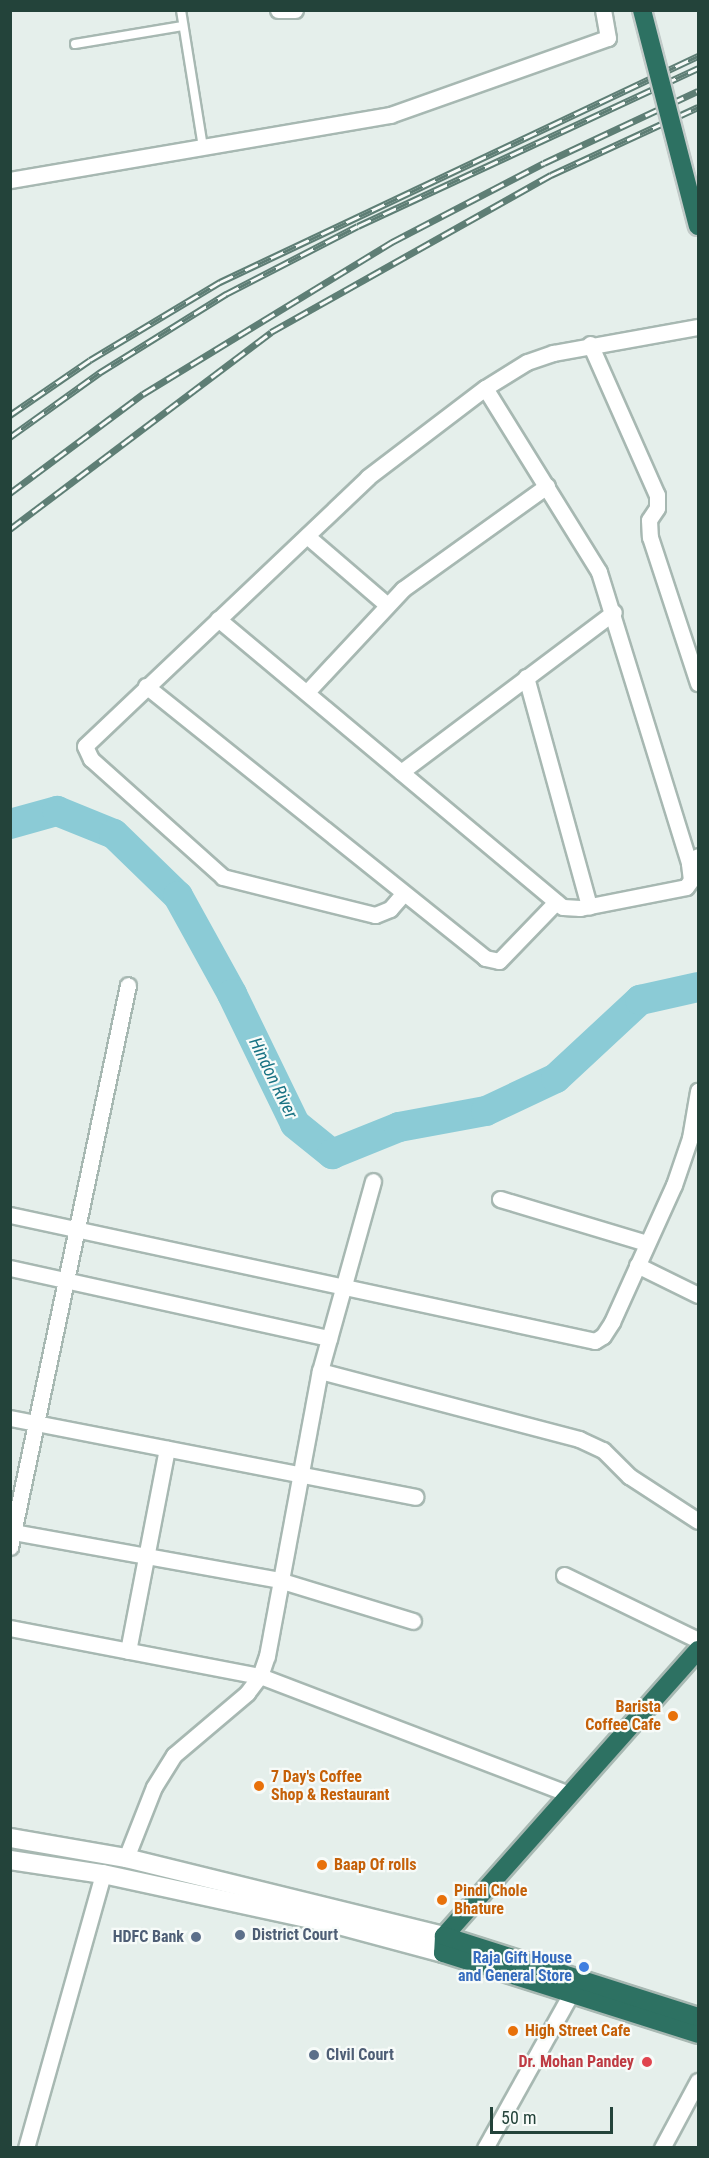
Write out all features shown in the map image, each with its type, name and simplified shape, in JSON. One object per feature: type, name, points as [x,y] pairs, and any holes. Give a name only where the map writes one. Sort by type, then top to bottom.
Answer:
[{"type":"highway","points":[[642,10],[699,226]]},
{"type":"highway","points":[[444,1944],[569,1794],[699,1650]]},
{"type":"highway","points":[[444,1944],[572,1992],[699,2034]]},
{"type":"highway","points":[[444,1944],[699,2017]]},
{"type":"main road","points":[[10,1838],[126,1858],[444,1944]]},
{"type":"main road","points":[[10,1860],[104,1874],[339,1925],[444,1944]]},
{"type":"street","points":[[278,10],[295,10]]},
{"type":"street","points":[[10,180],[390,115],[430,103],[608,38],[603,10]]},
{"type":"street","points":[[403,894],[390,909],[375,915],[240,883],[211,869],[86,753],[89,740],[368,477],[485,388],[527,362],[590,344],[699,327]]},
{"type":"street","points":[[590,344],[657,495],[657,508],[649,520],[650,537],[699,683]]},
{"type":"street","points":[[218,619],[556,902],[572,909],[686,887],[691,880],[694,859],[599,572],[485,388]]},
{"type":"street","points":[[307,692],[386,604],[419,576],[547,486]]},
{"type":"street","points":[[307,536],[386,604]]},
{"type":"street","points":[[401,772],[614,612]]},
{"type":"street","points":[[526,678],[589,906]]},
{"type":"street","points":[[146,686],[403,894],[493,962],[505,956],[556,902]]},
{"type":"street","points":[[128,985],[79,1230],[35,1423],[12,1539],[147,1556],[279,1580],[413,1621]]},
{"type":"street","points":[[10,1215],[595,1341],[603,1336],[612,1322],[647,1244],[690,1138],[699,1091]]},
{"type":"street","points":[[126,1858],[154,1787],[174,1755],[247,1693],[260,1676],[320,1371],[341,1286],[373,1181]]},
{"type":"street","points":[[500,1198],[647,1244]]},
{"type":"street","points":[[638,1265],[699,1295]]},
{"type":"street","points":[[10,1268],[329,1338]]},
{"type":"street","points":[[320,1371],[579,1439],[603,1450],[629,1476],[699,1521]]},
{"type":"street","points":[[10,1418],[415,1497]]},
{"type":"street","points":[[128,1650],[167,1449]]},
{"type":"street","points":[[564,1575],[699,1640]]},
{"type":"street","points":[[10,1628],[260,1676],[569,1794]]},
{"type":"street","points":[[26,2148],[104,1874]]},
{"type":"street","points":[[485,2148],[572,1992]]},
{"type":"street","points":[[662,2148],[699,2081]]},
{"type":"lane","points":[[181,10],[203,148]]},
{"type":"lane","points":[[75,44],[183,26]]},
{"type":"waterway","name":"Hindon River","points":[[10,824],[57,811],[114,834],[178,896],[232,994],[295,1124],[332,1154],[399,1127],[486,1111],[556,1078],[640,1000],[698,987]]},
{"type":"railway","points":[[10,415],[90,360],[220,282],[698,56]]},
{"type":"railway","points":[[10,437],[99,373],[226,294],[358,226],[698,68]]},
{"type":"railway","points":[[10,493],[143,394],[392,242],[544,163],[698,91]]},
{"type":"railway","points":[[10,529],[271,332],[551,175],[698,107]]},
{"type":"place","name":"Barista Coffee Cafe","points":[[673,1716]]},
{"type":"place","name":"7 Day's Coffee Shop & Restaurant","points":[[259,1786]]},
{"type":"place","name":"Baap Of rolls","points":[[322,1865]]},
{"type":"place","name":"Pindi Chole Bhature","points":[[442,1900]]},
{"type":"place","name":"District Court","points":[[240,1935]]},
{"type":"place","name":"HDFC Bank","points":[[196,1937]]},
{"type":"place","name":"Raja Gift House and General Store","points":[[584,1967]]},
{"type":"place","name":"High Street Cafe","points":[[513,2031]]},
{"type":"place","name":"CIvil Court","points":[[314,2055]]},
{"type":"place","name":"Dr. Mohan Pandey","points":[[647,2062]]}]
